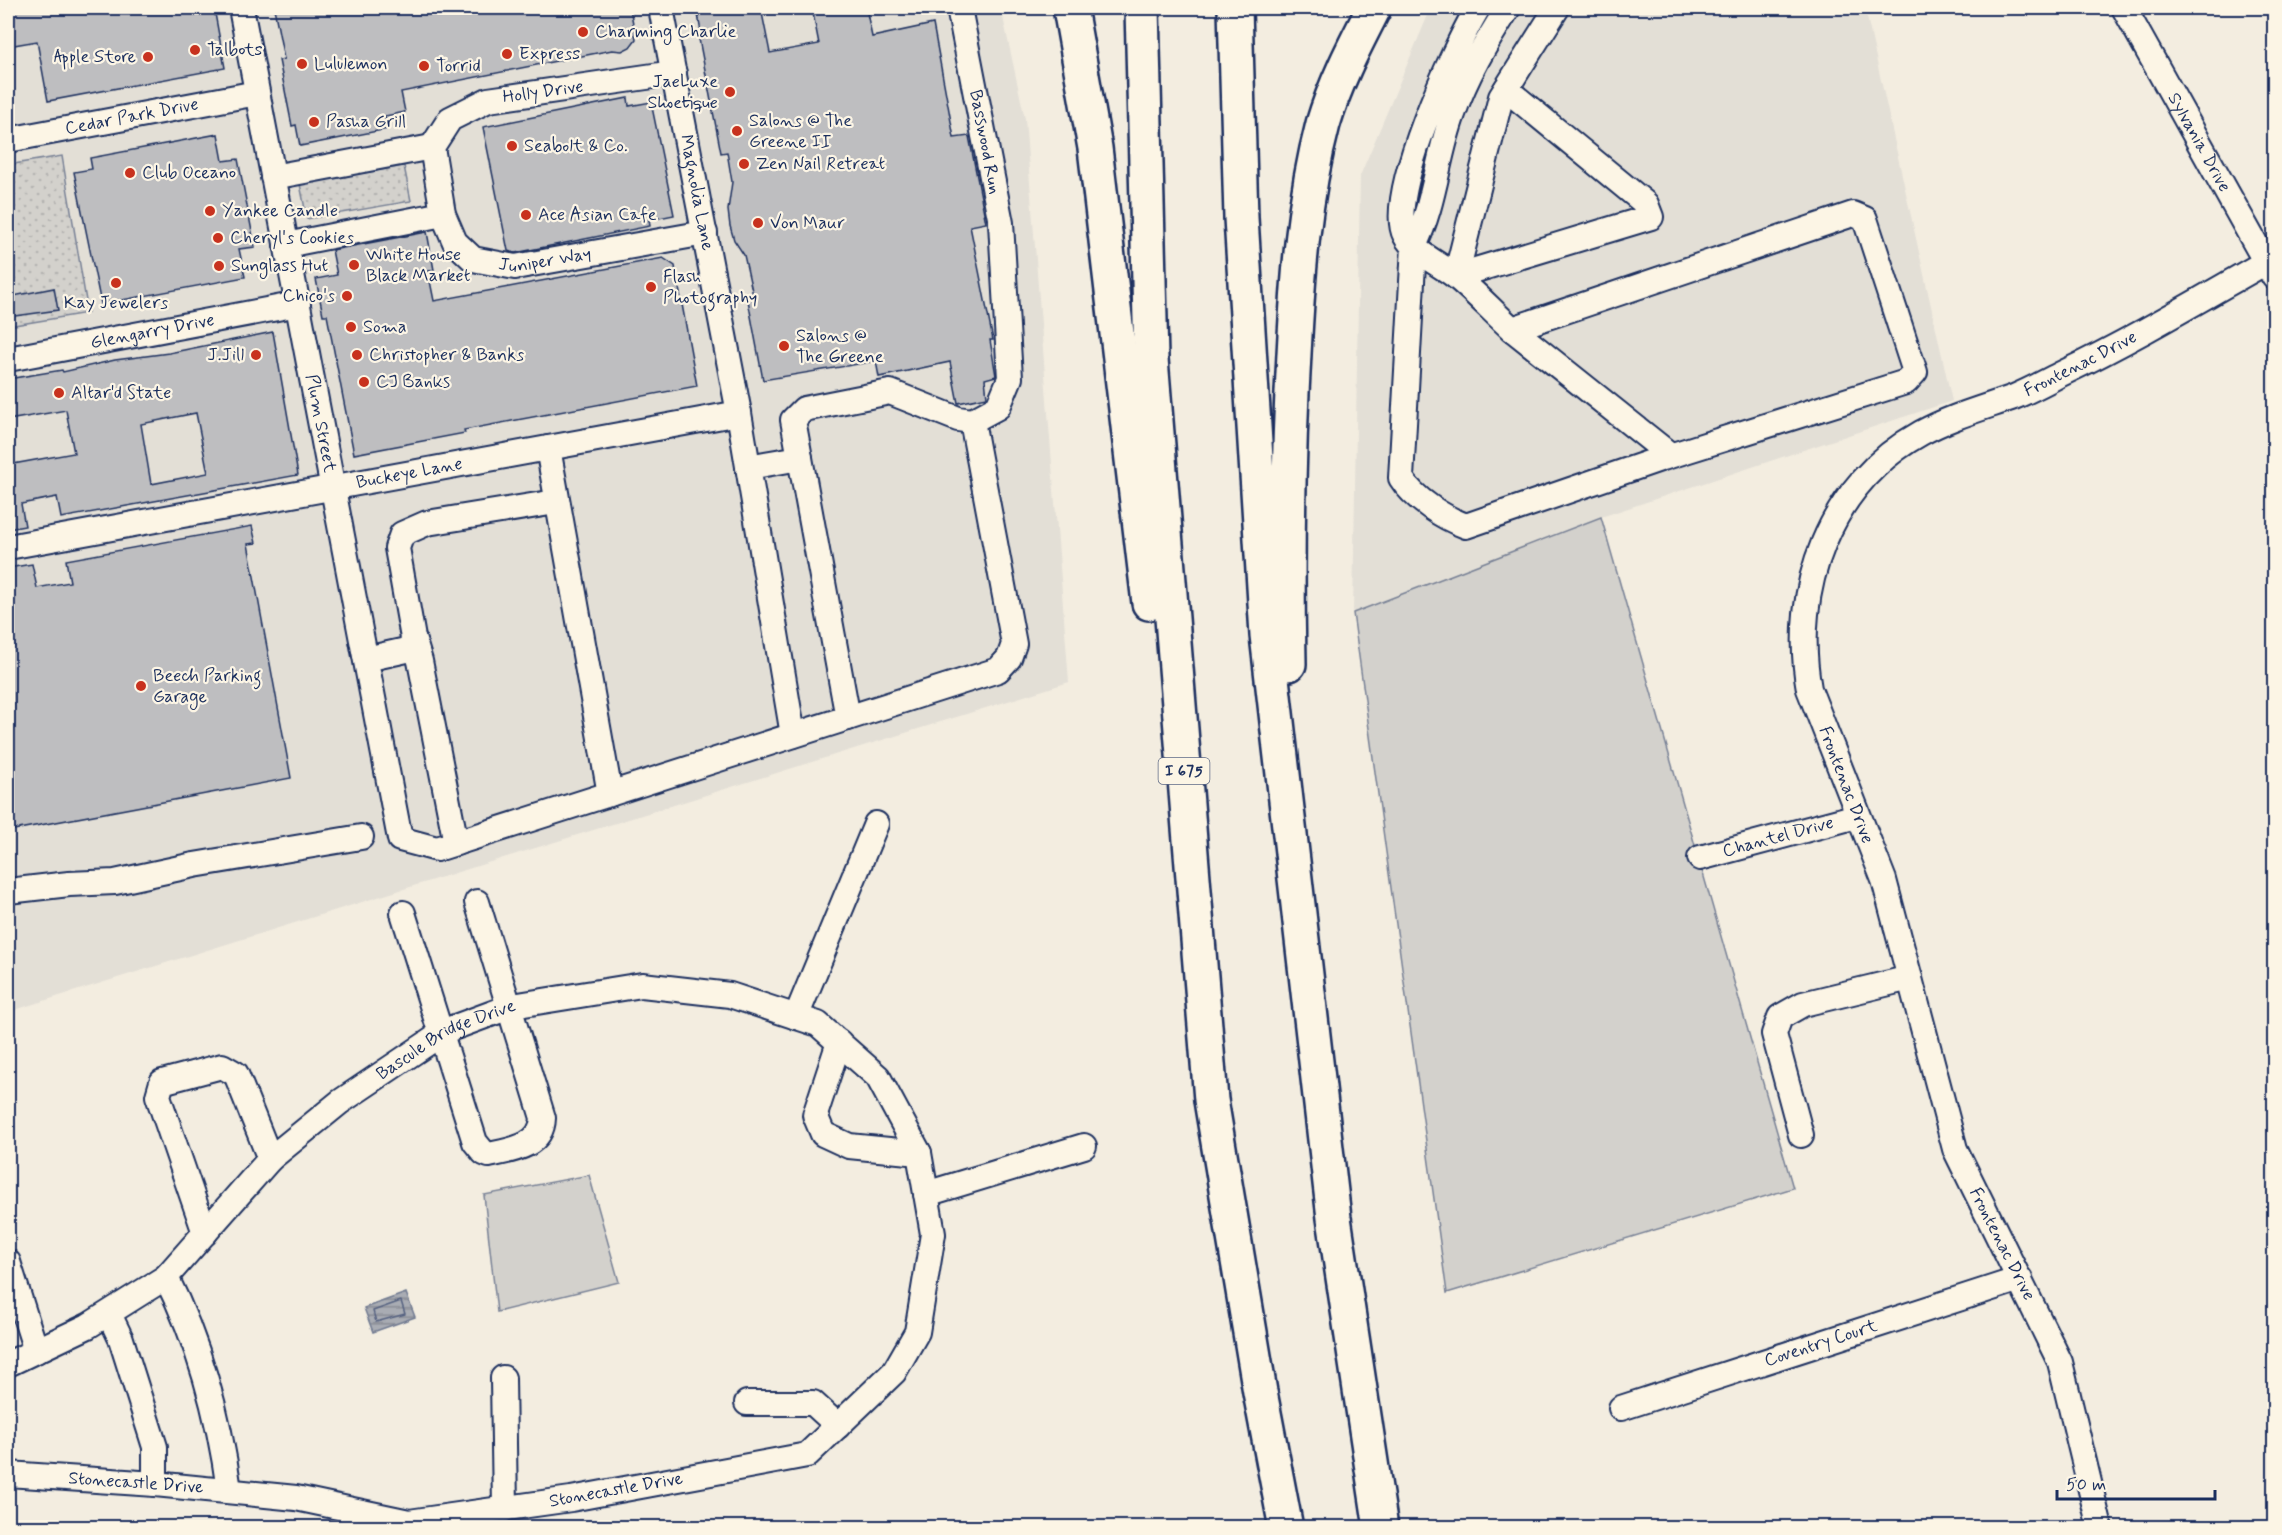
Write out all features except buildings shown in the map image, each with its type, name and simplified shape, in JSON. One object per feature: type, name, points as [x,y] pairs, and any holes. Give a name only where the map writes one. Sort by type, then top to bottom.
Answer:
[{"type":"highway","points":[[1070,8],[1095,148],[1211,1100]]},
{"type":"highway","name":"I 675","points":[[1142,8],[1151,359],[1211,1100],[1260,1392],[1286,1527]]},
{"type":"highway","points":[[1235,8],[1241,218],[1267,635],[1334,1218],[1381,1527]]},
{"type":"highway","points":[[1295,888],[1289,646],[1289,451],[1299,258],[1307,199],[1324,123],[1334,91],[1374,8]]},
{"type":"street","name":"Plum Street","points":[[241,8],[400,839],[437,849],[456,843]]},
{"type":"street","name":"Magnolia Lane","points":[[661,8],[739,413],[793,735]]},
{"type":"street","name":"Basswood Run","points":[[959,8],[1001,223],[1010,378],[998,407],[972,421]]},
{"type":"street","points":[[1478,8],[1459,39],[1432,101],[1414,153],[1402,212],[1404,235],[1414,246],[1456,276],[1512,329],[1670,455]]},
{"type":"street","points":[[1508,8],[1480,51],[1452,114],[1425,224],[1414,246],[1401,478],[1408,489],[1453,522],[1466,526],[1670,455],[1906,382],[1915,372],[1865,219],[1853,214],[1512,329]]},
{"type":"street","points":[[1456,276],[1501,97],[1557,8]]},
{"type":"street","name":"Sylvania Drive","points":[[2124,8],[2270,270]]},
{"type":"street","name":"Holly Drive","points":[[432,147],[450,119],[488,100],[674,73]]},
{"type":"street","points":[[1456,276],[1651,217],[1646,204],[1506,89]]},
{"type":"street","name":"Cedar Park Drive","points":[[8,140],[257,93]]},
{"type":"street","points":[[273,177],[432,147]]},
{"type":"street","name":"Juniper Way","points":[[432,147],[443,214],[455,242],[473,260],[515,267],[705,233]]},
{"type":"street","points":[[286,245],[443,214]]},
{"type":"street","name":"Frontenac Drive","points":[[2100,1527],[2060,1362],[1955,1149],[1884,880],[1809,689],[1803,640],[1807,596],[1815,564],[1829,529],[1849,496],[1882,461],[1921,433],[2017,396],[2270,270]]},
{"type":"street","name":"Glengarry Drive","points":[[8,359],[298,304]]},
{"type":"street","points":[[556,502],[427,523],[402,534],[397,548],[413,638],[420,661],[456,843],[793,735],[848,718],[998,670],[1009,658],[1014,644],[972,421],[958,419],[890,393],[804,409],[793,420],[848,718]]},
{"type":"street","name":"Buckeye Lane","points":[[8,547],[739,413]]},
{"type":"street","points":[[548,448],[610,794]]},
{"type":"street","points":[[748,467],[800,458]]},
{"type":"street","points":[[366,659],[411,649],[413,638]]},
{"type":"street","name":"Chantel Drive","points":[[1700,858],[1857,816]]},
{"type":"street","points":[[796,1017],[876,824]]},
{"type":"street","points":[[8,891],[69,884],[115,882],[194,865],[361,837]]},
{"type":"street","points":[[403,913],[440,1034],[479,1148],[489,1155],[532,1143],[540,1134],[543,1118],[477,902]]},
{"type":"street","points":[[1801,1135],[1774,1034],[1780,1017],[1803,1004],[1910,978]]},
{"type":"street","name":"Bascule Bridge Drive","points":[[8,1364],[109,1314],[166,1277],[270,1159],[340,1102],[440,1034],[509,1007],[642,985],[730,995],[818,1024],[878,1077],[919,1153]]},
{"type":"street","points":[[838,1042],[815,1115],[824,1134],[849,1146],[919,1153]]},
{"type":"street","points":[[205,1233],[158,1096],[162,1082],[222,1066],[236,1074],[270,1159]]},
{"type":"street","points":[[926,1194],[1084,1146]]},
{"type":"street","name":"Stonecastle Drive","points":[[8,1474],[230,1490],[296,1498],[409,1522],[505,1509],[807,1455],[894,1372],[917,1332],[933,1234],[919,1153]]},
{"type":"street","points":[[8,1262],[36,1351]]},
{"type":"street","points":[[166,1277],[187,1318],[216,1408],[230,1490]]},
{"type":"street","name":"Coventry Court","points":[[1621,1408],[2020,1279]]},
{"type":"street","points":[[109,1314],[121,1339],[155,1447],[155,1484]]},
{"type":"street","points":[[503,1378],[505,1509]]},
{"type":"street","points":[[747,1403],[813,1403],[838,1426]]},
{"type":"shaded area","points":[[8,8],[1001,8],[1025,119],[1069,682],[8,1012]]},
{"type":"shaded area","points":[[1431,8],[1865,8],[1952,401],[1601,517],[1353,613],[1360,176]]},
{"type":"shaded area","points":[[62,156],[88,313],[8,326],[8,165]]},
{"type":"shaded area","points":[[404,166],[411,201],[307,219],[300,184]]},
{"type":"shaded area","points":[[1601,517],[1793,1188],[1447,1293],[1353,613]]},
{"type":"shaded area","points":[[589,1175],[619,1282],[497,1312],[484,1195]]},
{"type":"water","points":[[406,1293],[415,1317],[373,1332],[364,1308]]},
{"type":"place","name":"Charming Charlie","points":[[583,32]]},
{"type":"place","name":"Talbots","points":[[195,50]]},
{"type":"place","name":"Express","points":[[507,54]]},
{"type":"place","name":"Apple Store","points":[[148,57]]},
{"type":"place","name":"Lululemon","points":[[302,64]]},
{"type":"place","name":"Torrid","points":[[424,66]]},
{"type":"place","name":"JaeLuxe Shoetique","points":[[730,92]]},
{"type":"place","name":"Pasha Grill","points":[[314,122]]},
{"type":"place","name":"Salons @ The Greene II","points":[[737,131]]},
{"type":"place","name":"Seabolt & Co.","points":[[512,146]]},
{"type":"place","name":"Zen Nail Retreat","points":[[744,164]]},
{"type":"place","name":"Club Oceano","points":[[130,173]]},
{"type":"place","name":"Yankee Candle","points":[[210,211]]},
{"type":"place","name":"Ace Asian Cafe","points":[[526,215]]},
{"type":"place","name":"Von Maur","points":[[758,223]]},
{"type":"place","name":"Cheryl's Cookies","points":[[218,238]]},
{"type":"place","name":"White House Black Market","points":[[354,265]]},
{"type":"place","name":"Sunglass Hut","points":[[219,266]]},
{"type":"place","name":"Kay Jewelers","points":[[116,283]]},
{"type":"place","name":"Flash Photography","points":[[651,287]]},
{"type":"place","name":"Chico's","points":[[347,296]]},
{"type":"place","name":"Soma","points":[[351,327]]},
{"type":"place","name":"Salons @ The Greene","points":[[784,346]]},
{"type":"place","name":"J.Jill","points":[[256,355]]},
{"type":"place","name":"Christopher & Banks","points":[[357,355]]},
{"type":"place","name":"CJ Banks","points":[[364,382]]},
{"type":"place","name":"Altar'd State","points":[[59,393]]},
{"type":"place","name":"Beech Parking Garage","points":[[141,686]]}]
